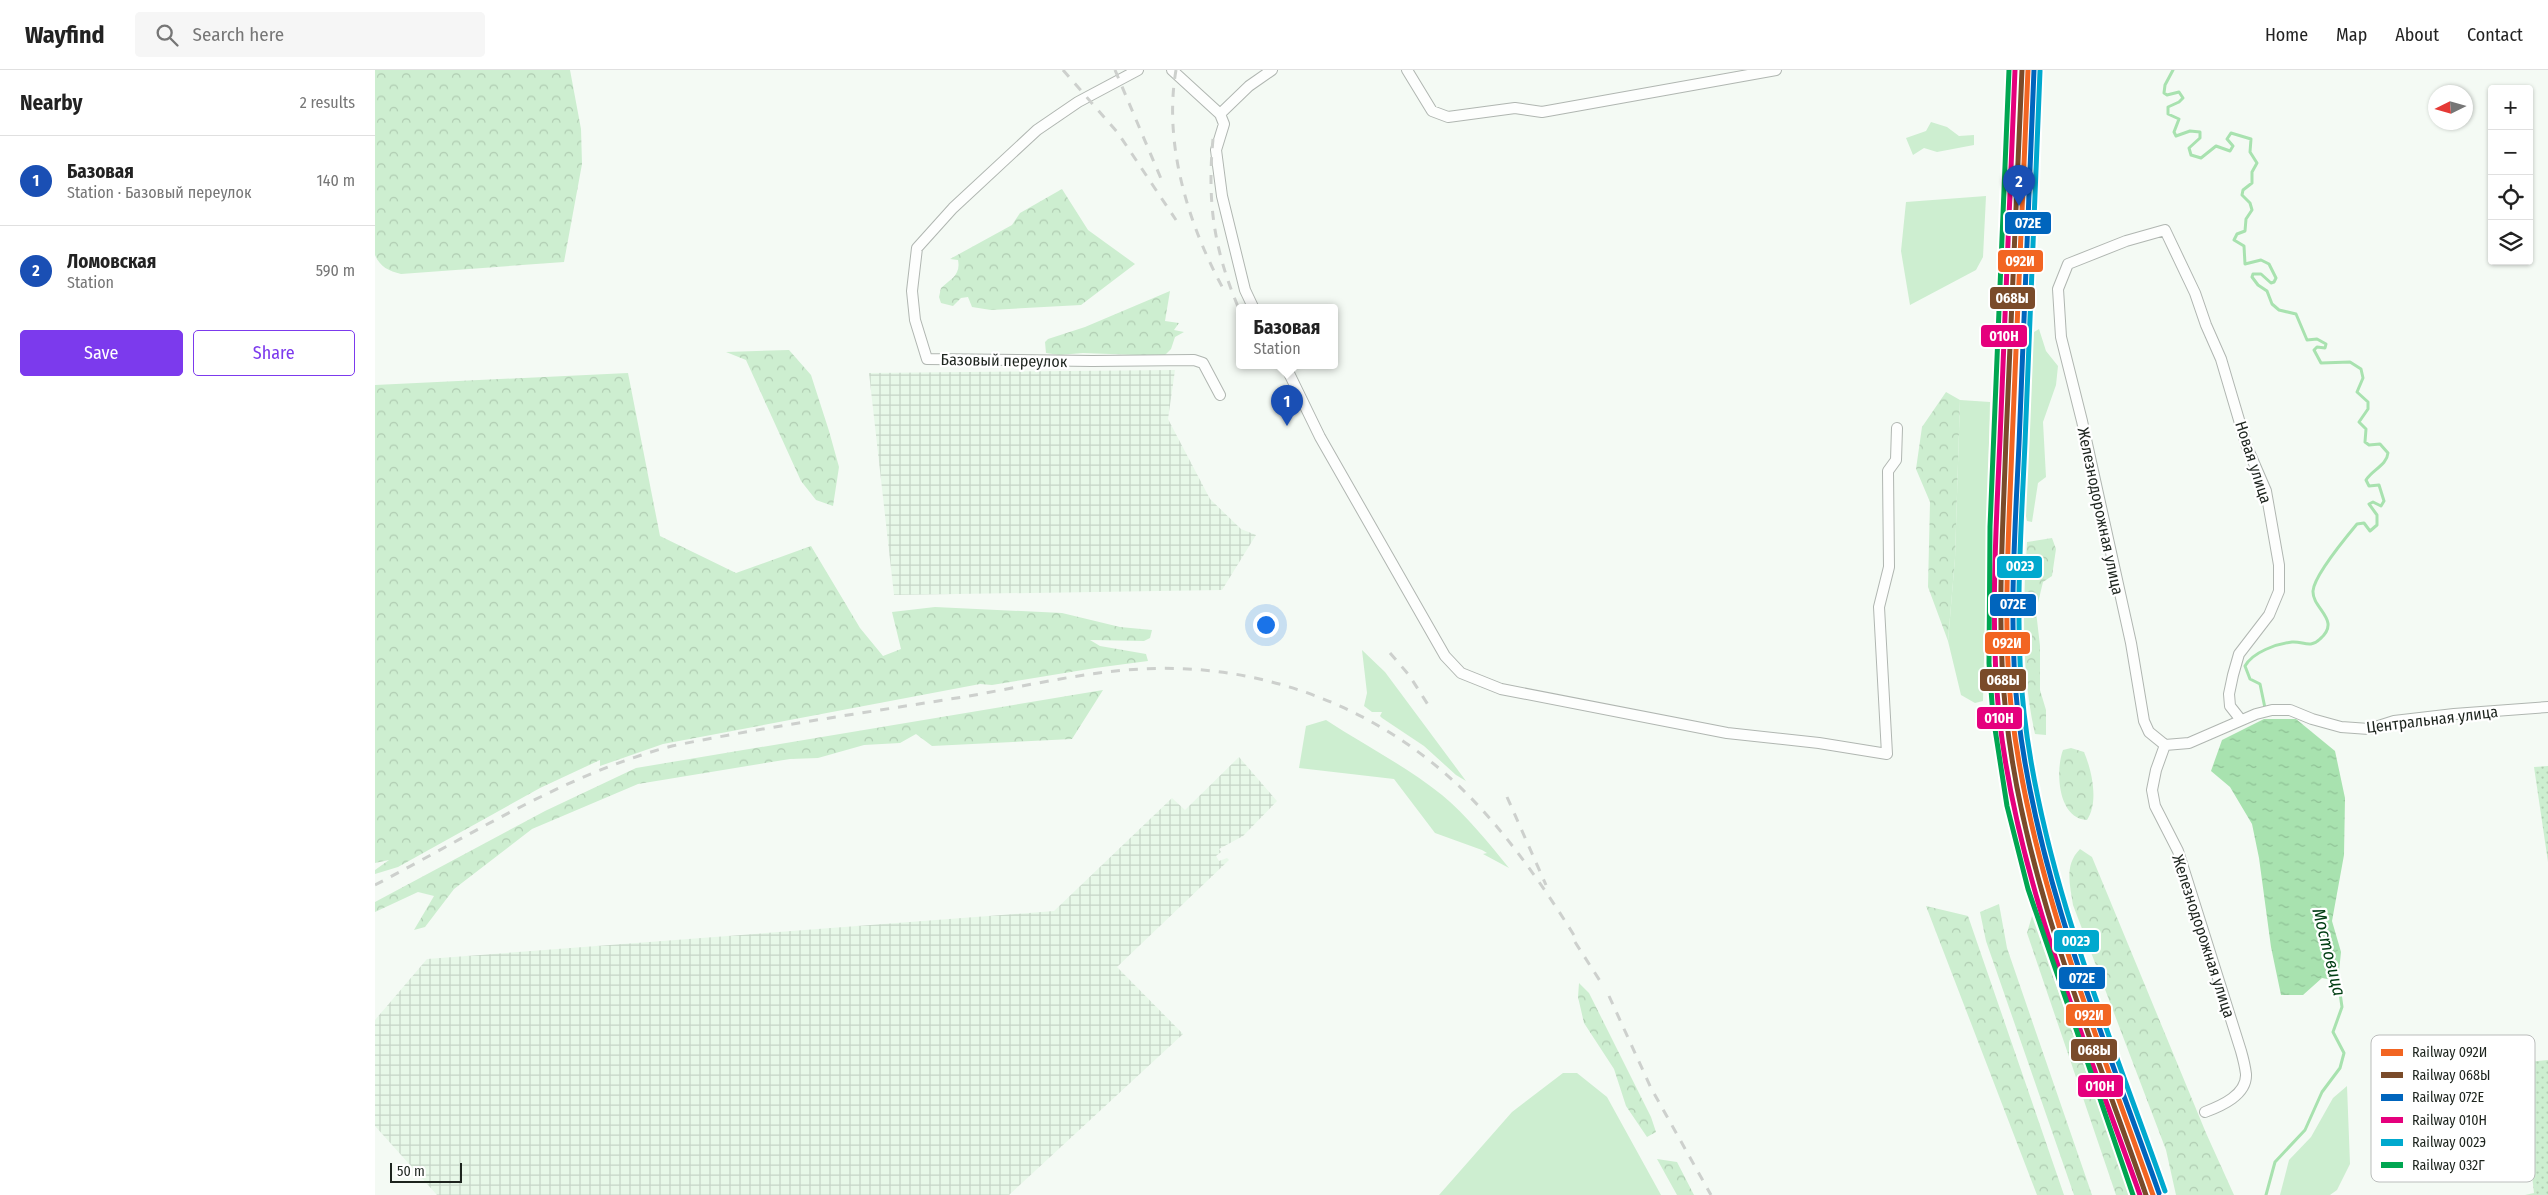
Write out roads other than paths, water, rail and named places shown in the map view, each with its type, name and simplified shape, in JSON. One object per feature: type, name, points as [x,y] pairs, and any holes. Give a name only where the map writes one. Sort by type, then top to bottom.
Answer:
[{"type":"street","name":"Базовый переулок","points":[[1138,70],[1078,102],[1037,130],[1001,162],[917,248],[912,290],[915,320],[927,359],[1194,360],[1203,363],[1220,395]]},
{"type":"street","points":[[1171,70],[1220,114],[1224,124],[1216,150],[1222,196],[1245,290],[1252,304]]},
{"type":"street","points":[[1220,114],[1249,86],[1272,70]]},
{"type":"street","points":[[1407,70],[1432,111],[1447,117],[1515,108],[1542,112],[1776,70]]},
{"type":"street","name":"Железнодорожная улица","points":[[2165,230],[2126,240],[2068,264],[2059,289],[2061,337],[2082,421],[2131,643],[2144,721],[2149,732],[2165,745],[2156,770],[2152,790],[2155,806],[2178,851],[2241,1050],[2246,1076],[2240,1090],[2226,1104],[2205,1112]]},
{"type":"street","name":"Новая улица","points":[[2165,230],[2195,293],[2206,325],[2221,358],[2247,447],[2266,491],[2276,547],[2279,591],[2269,615],[2239,654],[2229,694],[2230,706],[2241,720]]},
{"type":"street","points":[[1287,369],[1320,437],[1445,656],[1461,673],[1501,690],[1727,733],[1819,743],[1887,754],[1879,607],[1889,567],[1888,471],[1895,460],[1897,428]]},
{"type":"street","name":"Центральная улица","points":[[2165,745],[2189,743],[2241,720],[2272,710],[2290,710],[2312,720],[2341,728],[2369,729],[2394,721],[2463,713],[2548,707]]},
{"type":"water","points":[[2264,719],[2296,719],[2335,751],[2345,798],[2344,855],[2332,921],[2341,952],[2338,981],[2322,978],[2303,995],[2281,995],[2271,947],[2259,858],[2252,824],[2230,787],[2211,771],[2222,740]]},
{"type":"waterway","name":"Мостовица","points":[[2173,70],[2165,85],[2164,93],[2167,95],[2179,92],[2183,98],[2168,107],[2168,114],[2179,119],[2174,132],[2176,136],[2190,131],[2200,132],[2200,138],[2189,148],[2191,155],[2201,158],[2216,146],[2230,151],[2233,146],[2227,139],[2231,133],[2251,139],[2250,152],[2257,163],[2252,172],[2252,183],[2243,190],[2242,195],[2250,203],[2252,210],[2246,219],[2245,231],[2237,234],[2234,240],[2244,246],[2245,264],[2261,260],[2269,264],[2276,278],[2274,282],[2271,283],[2261,274],[2253,274],[2252,277],[2258,285],[2267,291],[2272,304],[2279,310],[2296,314],[2307,340],[2317,339],[2326,344],[2325,348],[2317,347],[2314,350],[2321,363],[2350,362],[2361,369],[2363,378],[2357,392],[2368,402],[2368,409],[2359,422],[2366,429],[2365,442],[2369,445],[2380,444],[2388,453],[2385,461],[2366,480],[2369,486],[2379,485],[2384,501],[2381,506],[2373,502],[2369,504],[2377,515],[2377,525],[2370,531],[2364,523],[2357,524],[2332,556],[2315,584],[2314,597],[2327,620],[2326,632],[2313,644],[2292,642],[2265,650],[2253,657],[2245,666],[2250,679],[2260,684],[2265,708]]},
{"type":"waterway","name":"Мостовица","points":[[2266,1195],[2275,1162],[2305,1130],[2322,1092],[2340,1068],[2344,1053],[2333,1032],[2342,1007],[2338,979]]},
{"type":"railway","points":[[1063,70],[1118,133],[1176,220]]},
{"type":"railway","points":[[1115,70],[1162,181]]},
{"type":"railway","points":[[1176,70],[1173,98],[1173,127],[1182,185],[1200,240],[1225,292]]},
{"type":"railway","points":[[1213,139],[1211,184],[1214,226],[1224,267],[1237,304]]},
{"type":"railway","points":[[1390,653],[1409,675],[1432,711]]},
{"type":"railway","points":[[375,885],[483,826],[557,789],[594,772],[672,746],[1077,676],[1141,669],[1187,669],[1232,674],[1276,683],[1319,697],[1361,716],[1400,739],[1436,766],[1470,797],[1500,830],[1553,902],[1577,940]]},
{"type":"railway","points":[[1507,797],[1546,885]]},
{"type":"railway","points":[[1575,942],[1602,984]]},
{"type":"railway","points":[[1609,996],[1651,1088],[1711,1195]]},
{"type":"rail line","name":"032Г","points":[[2009,70],[1990,527],[1989,663],[1993,716],[2007,806],[2028,889],[2133,1195]]},
{"type":"rail line","name":"010Н","points":[[2015,70],[1994,612],[1999,715],[2008,777],[2037,899],[2076,1019],[2140,1195]]},
{"type":"rail line","name":"068Ы","points":[[2022,70],[2001,577],[2001,646],[2006,715],[2015,777],[2044,899],[2083,1018],[2146,1195]]},
{"type":"rail line","name":"092И","points":[[2028,70],[2007,580],[2007,648],[2012,715],[2022,777],[2035,838],[2051,898],[2089,1018],[2153,1195]]},
{"type":"rail line","name":"072Е","points":[[2034,70],[2013,579],[2013,647],[2018,714],[2027,776],[2040,837],[2056,897],[2095,1017],[2159,1193]]},
{"type":"rail line","name":"002Э","points":[[2040,71],[2019,578],[2019,646],[2024,713],[2033,775],[2062,896],[2101,1015],[2165,1191]]},
{"type":"place","name":"Ломовская","points":[[2019,206]]},
{"type":"place","name":"Базовая","points":[[1287,426]]}]
